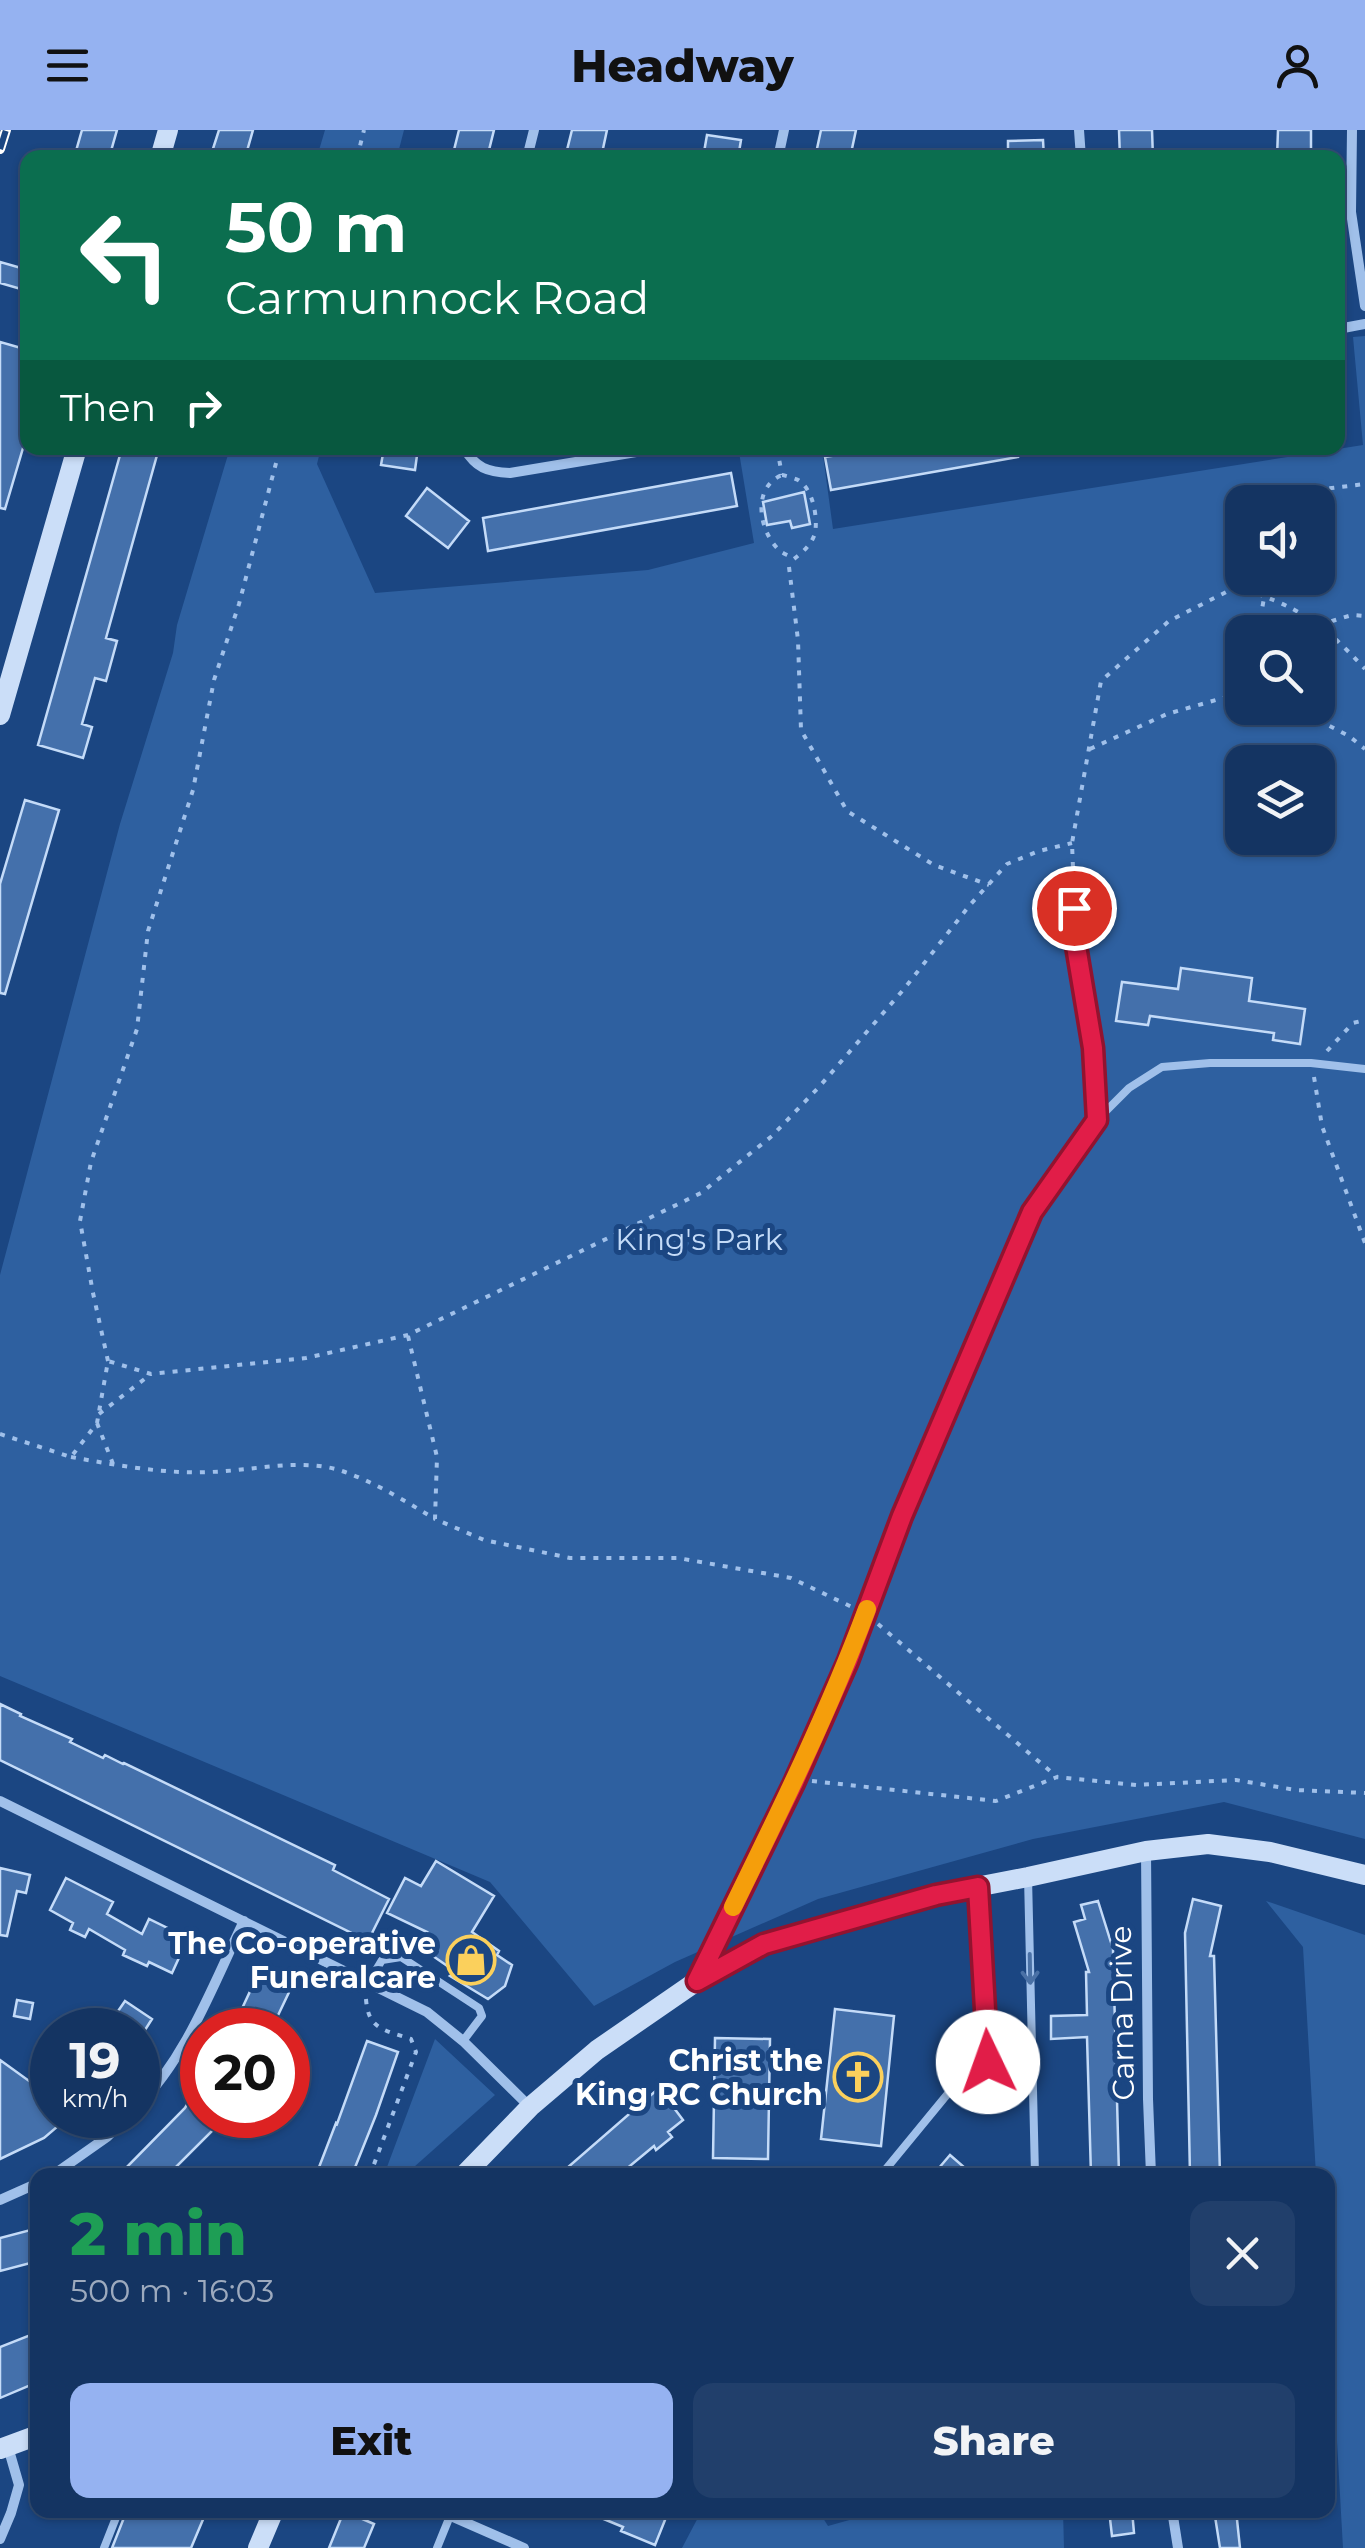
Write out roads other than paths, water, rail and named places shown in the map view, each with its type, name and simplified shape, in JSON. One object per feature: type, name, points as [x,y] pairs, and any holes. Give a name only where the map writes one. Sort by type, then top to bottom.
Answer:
[{"type":"main road","points":[[0,715],[75,455]]},
{"type":"main road","points":[[471,2168],[530,2107],[597,2050],[697,1981],[764,1944],[936,1895],[1146,1850],[1208,1844],[1270,1852],[1365,1875]]},
{"type":"main road","points":[[4,2448],[30,2438]]},
{"type":"main road","points":[[258,2548],[271,2518]]},
{"type":"street","points":[[1352,130],[1351,212],[1365,306]]},
{"type":"street","points":[[468,455],[492,472],[510,473],[618,455]]},
{"type":"street","points":[[0,1802],[428,2012],[464,2041],[530,2107]]},
{"type":"street","name":"Carna Drive","points":[[1146,1850],[1151,2168]]},
{"type":"street","points":[[160,2078],[182,2049],[244,1921]]},
{"type":"street","points":[[63,2168],[106,2138]]},
{"type":"street","points":[[0,2200],[30,2186]]},
{"type":"street","points":[[0,2539],[19,2485],[4,2448]]},
{"type":"street","points":[[455,2518],[524,2548]]},
{"type":"street","points":[[1173,2518],[1178,2548]]},
{"type":"lane","points":[[1074,908],[1075,940],[1093,1048],[1097,1120]]},
{"type":"lane","points":[[697,1981],[796,1779],[848,1661],[902,1516],[1032,1212],[1097,1120],[1128,1088],[1162,1066],[1210,1062],[1365,1069]]},
{"type":"lane","points":[[1028,1877],[1035,2168]]},
{"type":"lane","points":[[978,1887],[988,2062]]},
{"type":"lane","points":[[368,1984],[382,1960],[401,1957],[479,2008],[482,2016],[464,2041]]},
{"type":"lane","points":[[888,2168],[964,2074],[988,2062],[1032,2060]]},
{"type":"lane","points":[[104,2548],[116,2518]]},
{"type":"lane","points":[[437,2548],[449,2518]]},
{"type":"railway","points":[[0,149],[6,130]]},
{"type":"place","name":"The Co-operative Funeralcare","points":[[471,1960]]},
{"type":"place","name":"Christ the King RC Church","points":[[858,2077]]},
{"type":"park label","name":"King's Park","points":[[699,1239]]}]
